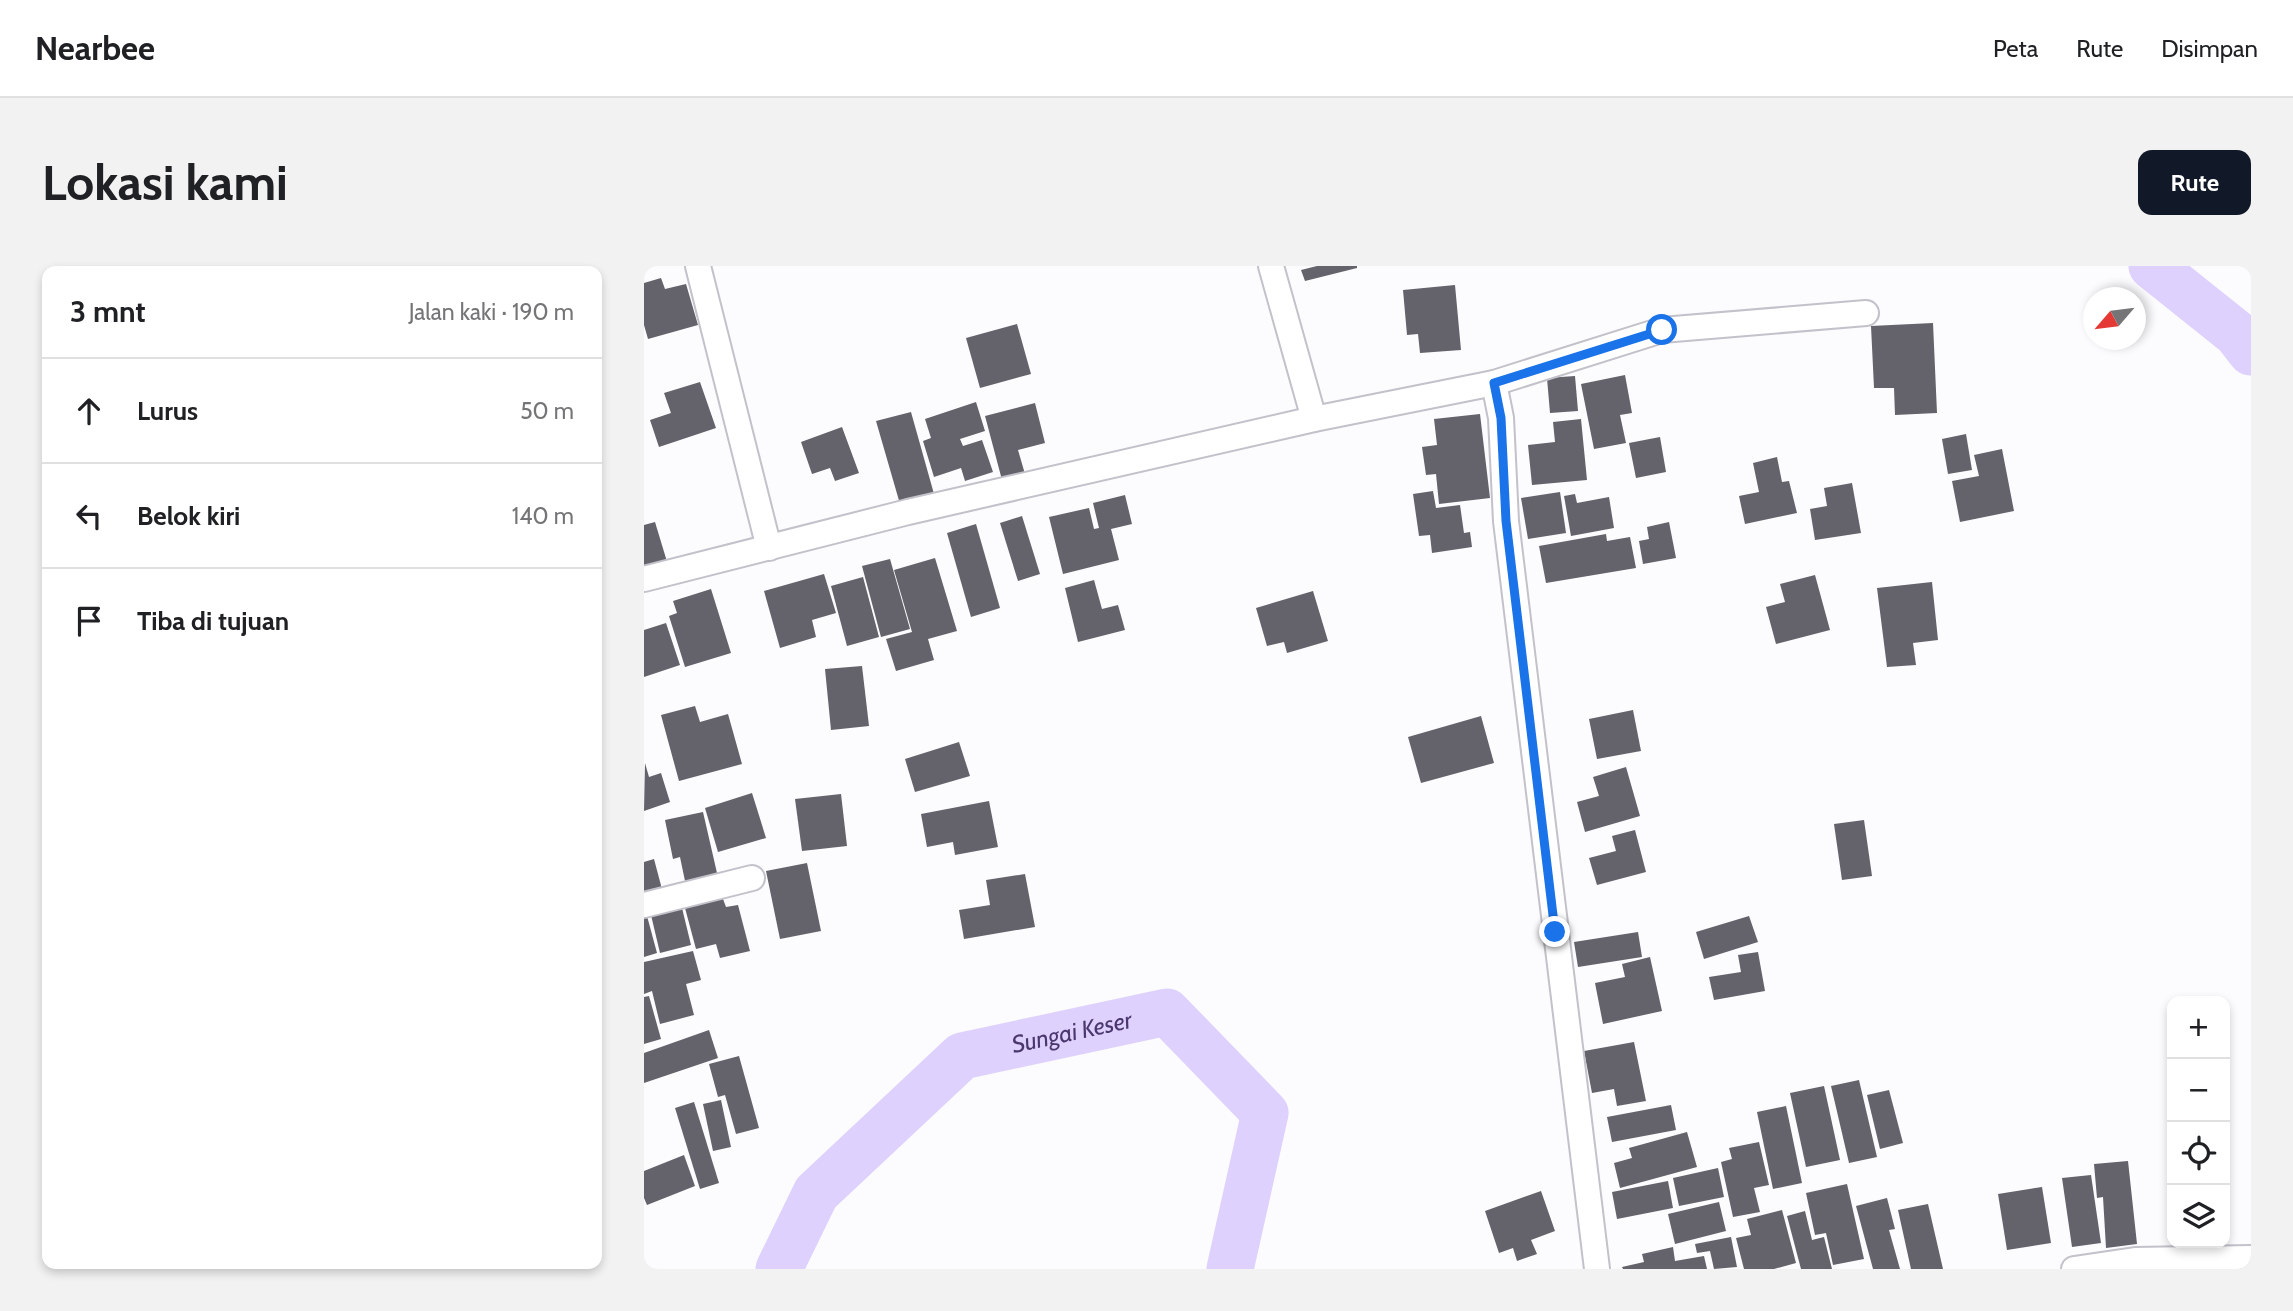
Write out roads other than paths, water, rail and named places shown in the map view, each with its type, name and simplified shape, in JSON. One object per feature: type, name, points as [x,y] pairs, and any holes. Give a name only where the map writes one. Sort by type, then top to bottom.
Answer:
[{"type":"street","points":[[698,266],[769,548]]},
{"type":"street","points":[[1271,266],[1314,419]]},
{"type":"street","points":[[644,579],[908,512],[1314,419],[1494,383],[1662,330],[1866,313]]},
{"type":"street","points":[[1494,383],[1501,418],[1508,535],[1597,1269]]},
{"type":"street","points":[[644,905],[752,878]]},
{"type":"street","points":[[2074,1269],[2135,1261],[2251,1258]]},
{"type":"waterway","points":[[2152,266],[2237,334],[2251,352]]},
{"type":"waterway","name":"Sungai Keser","points":[[779,1269],[816,1193],[962,1056],[1167,1012],[1265,1113],[1230,1269]]}]
